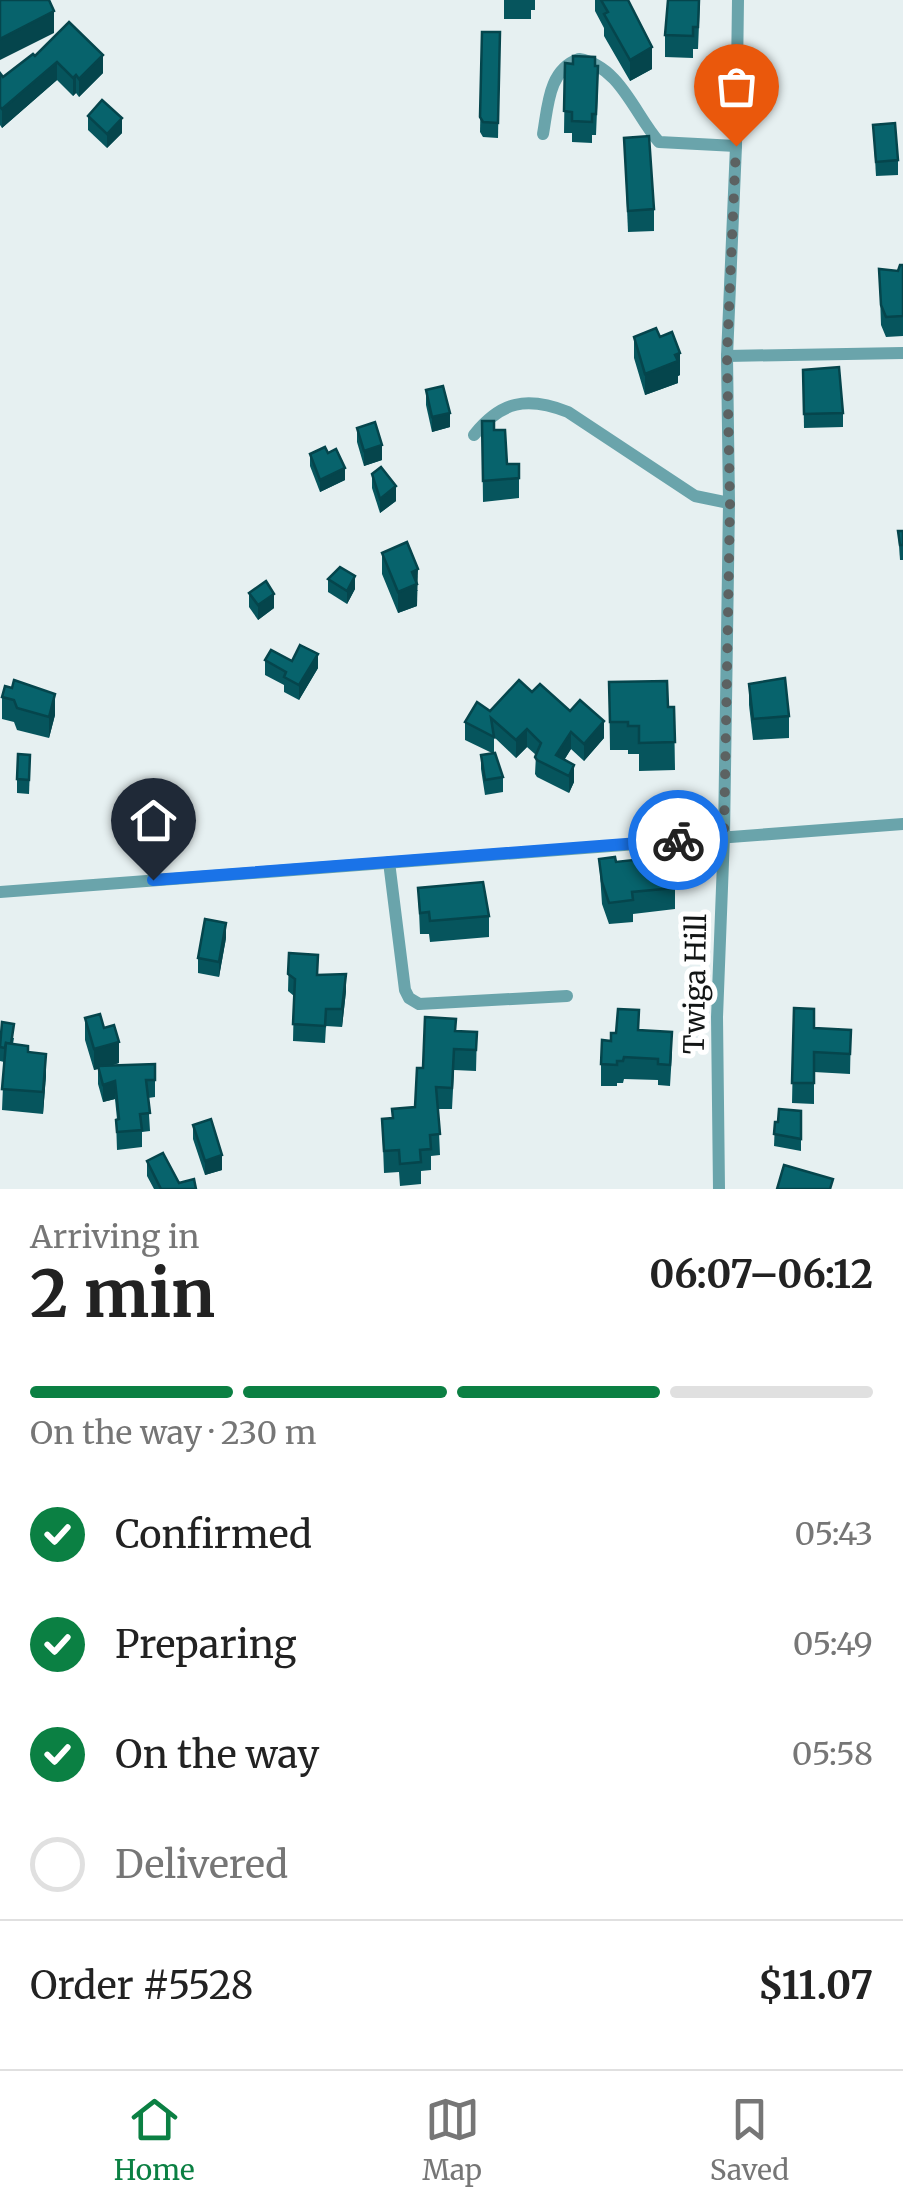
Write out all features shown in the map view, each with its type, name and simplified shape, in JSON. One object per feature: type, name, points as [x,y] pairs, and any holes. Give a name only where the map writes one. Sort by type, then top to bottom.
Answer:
[{"type":"street","name":"Twiga Hill","points":[[719,1189],[717,1018],[730,503],[727,356],[738,0]]},
{"type":"street","points":[[544,134],[552,84],[562,70],[579,59],[592,61],[628,95],[659,142],[736,146]]},
{"type":"street","points":[[727,356],[903,354]]},
{"type":"street","points":[[474,435],[490,414],[518,403],[546,403],[568,412],[695,496],[730,503]]},
{"type":"street","points":[[0,892],[903,824]]},
{"type":"street","points":[[389,862],[405,990],[410,998],[419,1004],[567,996]]},
{"type":"building","points":[[0,0],[49,0],[54,11],[0,39]]},
{"type":"building","points":[[601,0],[628,0],[652,47],[630,60],[604,14],[608,12]]},
{"type":"building","points":[[668,0],[699,0],[698,27],[693,27],[693,36],[665,35]]},
{"type":"building","points":[[69,22],[103,55],[79,79],[57,62],[2,109],[0,73],[3,77],[35,56]]},
{"type":"building","points":[[482,32],[500,32],[498,123],[483,122],[480,117]]},
{"type":"building","points":[[573,56],[595,57],[598,66],[596,114],[592,114],[592,122],[572,121],[572,112],[564,111],[565,63],[573,64]]},
{"type":"building","points":[[102,100],[122,118],[107,134],[88,116]]},
{"type":"building","points":[[895,123],[898,160],[876,162],[873,125]]},
{"type":"building","points":[[649,136],[654,209],[628,211],[624,138]]},
{"type":"building","points":[[900,265],[903,316],[886,317],[881,305],[879,269],[898,271]]},
{"type":"building","points":[[656,328],[660,337],[672,332],[680,353],[675,355],[678,361],[645,374],[634,337]]},
{"type":"building","points":[[839,367],[843,413],[804,414],[803,370]]},
{"type":"building","points":[[443,386],[450,413],[432,417],[426,390]]},
{"type":"building","points":[[482,421],[494,421],[494,430],[505,430],[507,464],[519,464],[519,478],[483,481]]},
{"type":"building","points":[[375,422],[382,445],[364,451],[357,428]]},
{"type":"building","points":[[325,447],[328,453],[336,449],[345,468],[320,480],[310,454]]},
{"type":"building","points":[[381,467],[396,486],[380,499],[372,474]]},
{"type":"building","points":[[407,542],[418,569],[412,572],[417,584],[398,592],[382,553]]},
{"type":"building","points":[[340,567],[355,576],[347,591],[328,579]]},
{"type":"building","points":[[266,581],[274,594],[258,605],[249,593]]},
{"type":"building","points":[[300,645],[318,654],[299,685],[265,660],[271,650],[292,661]]},
{"type":"building","points":[[785,678],[789,716],[753,719],[749,684]]},
{"type":"building","points":[[14,680],[55,694],[49,717],[17,708],[14,700],[2,697],[5,686],[12,688]]},
{"type":"building","points":[[519,680],[532,692],[540,684],[570,711],[580,700],[604,721],[584,744],[571,732],[556,755],[574,765],[569,776],[537,760],[541,743],[527,729],[516,740],[491,718],[494,737],[465,722],[477,702],[490,711]]},
{"type":"building","points":[[667,681],[668,707],[674,707],[675,742],[639,743],[639,726],[610,722],[609,682]]},
{"type":"building","points":[[495,753],[503,777],[485,780],[481,755]]},
{"type":"building","points":[[18,754],[30,755],[29,780],[17,779]]},
{"type":"building","points":[[670,856],[675,888],[632,892],[633,900],[609,903],[599,859],[615,857],[616,862]]},
{"type":"building","points":[[483,882],[489,916],[430,921],[429,912],[420,913],[418,888]]},
{"type":"building","points":[[205,919],[226,923],[219,962],[198,958]]},
{"type":"building","points":[[289,953],[318,955],[317,975],[346,974],[342,1009],[326,1009],[325,1026],[293,1024],[295,979],[288,974]]},
{"type":"building","points":[[794,1008],[814,1009],[814,1028],[851,1030],[850,1054],[814,1052],[814,1083],[792,1083]]},
{"type":"building","points":[[618,1009],[639,1010],[638,1030],[672,1032],[670,1065],[658,1064],[658,1059],[624,1057],[617,1065],[601,1064],[602,1040],[611,1041],[611,1033],[616,1033]]},
{"type":"building","points":[[100,1014],[104,1028],[114,1025],[119,1042],[94,1049],[85,1018]]},
{"type":"building","points":[[425,1017],[456,1019],[455,1031],[477,1032],[476,1050],[454,1049],[452,1088],[436,1087],[440,1134],[430,1135],[431,1149],[420,1150],[421,1162],[400,1164],[399,1150],[384,1151],[382,1119],[393,1118],[392,1109],[415,1107],[417,1068],[423,1068]]},
{"type":"building","points":[[2,1022],[14,1024],[11,1044],[6,1043],[5,1048],[0,1047]]},
{"type":"building","points":[[6,1043],[46,1054],[43,1092],[2,1089]]},
{"type":"building","points":[[155,1064],[155,1080],[146,1080],[150,1113],[140,1114],[142,1130],[117,1132],[115,1081],[103,1085],[98,1066]]},
{"type":"building","points":[[779,1109],[801,1111],[801,1139],[774,1134]]},
{"type":"building","points":[[211,1119],[222,1155],[205,1161],[193,1125]]},
{"type":"building","points":[[163,1153],[179,1183],[194,1179],[196,1189],[161,1189],[147,1161]]},
{"type":"building","points":[[784,1165],[833,1179],[830,1189],[777,1189]]},
{"type":"way so far","points":[[678,840],[724,836],[730,503],[727,356],[736,146]]},
{"type":"route","points":[[153,880],[678,840]]}]
